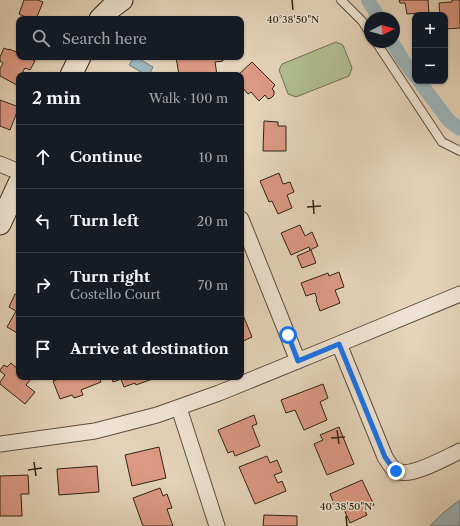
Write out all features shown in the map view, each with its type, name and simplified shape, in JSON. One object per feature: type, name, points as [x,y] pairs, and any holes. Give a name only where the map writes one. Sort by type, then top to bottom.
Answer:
[{"type":"street","points":[[103,16],[122,0]]},
{"type":"street","points":[[72,72],[78,60]]},
{"type":"street","points":[[0,164],[16,171]]},
{"type":"street","points":[[0,224],[16,189]]},
{"type":"street","points":[[244,226],[298,361]]},
{"type":"street","points":[[0,444],[95,431],[134,422],[179,408],[460,294]]},
{"type":"street","points":[[339,344],[385,457],[393,468],[401,473],[414,471],[460,451]]},
{"type":"street","points":[[179,408],[217,526]]},
{"type":"lane","points":[[341,0],[364,24]]},
{"type":"lane","points":[[380,48],[442,142],[460,151]]},
{"type":"green space","points":[[336,42],[343,45],[352,68],[349,76],[296,97],[288,94],[279,70],[282,64]]},
{"type":"water","points":[[132,60],[141,60],[153,67],[150,72],[141,72],[129,65]]},
{"type":"water","points":[[460,500],[460,526],[430,526],[444,512]]},
{"type":"building","points":[[24,0],[38,0],[43,2],[37,16],[23,16],[19,14]]},
{"type":"building","points":[[399,0],[428,0],[429,12],[412,12],[412,14],[407,14],[405,3],[400,3]]},
{"type":"building","points":[[452,0],[460,0],[460,28],[448,29],[448,12],[440,12],[439,3],[452,2]]},
{"type":"building","points":[[4,48],[16,52],[16,60],[35,61],[30,70],[25,68],[23,72],[16,72],[16,84],[0,76],[0,69],[3,63],[0,61]]},
{"type":"building","points":[[176,60],[223,60],[215,62],[217,72],[178,72]]},
{"type":"building","points":[[252,62],[275,85],[272,89],[274,91],[274,95],[268,99],[265,95],[259,101],[251,92],[248,94],[244,89],[244,72],[241,72]]},
{"type":"building","points":[[0,100],[16,106],[16,115],[10,130],[0,126]]},
{"type":"building","points":[[264,121],[278,122],[278,126],[286,126],[286,151],[263,151]]},
{"type":"building","points":[[279,173],[283,184],[290,182],[294,192],[287,195],[292,208],[278,214],[272,201],[269,202],[260,181]]},
{"type":"building","points":[[300,225],[305,236],[312,232],[318,246],[310,250],[309,247],[291,255],[281,233]]},
{"type":"building","points":[[311,250],[316,263],[302,268],[297,256]]},
{"type":"building","points":[[339,272],[344,287],[335,290],[340,303],[320,311],[315,293],[306,296],[301,283],[328,273],[329,276]]},
{"type":"building","points":[[15,294],[16,294],[16,311],[9,307]]},
{"type":"building","points":[[16,311],[16,332],[7,327]]},
{"type":"building","points":[[244,317],[252,337],[244,341]]},
{"type":"building","points":[[11,363],[16,367],[16,380],[30,380],[26,385],[35,392],[25,404],[0,384],[5,375],[0,370],[4,365],[7,367]]},
{"type":"building","points":[[100,380],[101,382],[81,390],[83,395],[74,398],[72,395],[60,399],[53,381]]},
{"type":"building","points":[[121,380],[150,380],[136,385],[135,383],[124,387]]},
{"type":"building","points":[[323,384],[328,398],[320,402],[327,420],[304,430],[295,410],[286,413],[281,400]]},
{"type":"building","points":[[254,415],[257,424],[252,426],[260,446],[235,456],[233,451],[228,453],[218,430]]},
{"type":"building","points":[[339,427],[354,464],[327,475],[314,444],[323,440],[320,435]]},
{"type":"building","points":[[159,447],[166,478],[132,486],[125,455]]},
{"type":"building","points":[[267,456],[270,463],[277,460],[282,472],[274,475],[278,483],[282,481],[286,491],[255,504],[239,467]]},
{"type":"building","points":[[97,466],[99,492],[59,495],[57,469]]},
{"type":"building","points":[[28,475],[29,494],[21,494],[22,516],[0,516],[0,476]]},
{"type":"building","points":[[362,480],[374,505],[364,509],[367,515],[350,523],[342,505],[336,508],[330,494]]},
{"type":"building","points":[[160,488],[163,496],[167,494],[172,508],[167,509],[173,526],[143,526],[133,498]]},
{"type":"building","points":[[264,515],[297,516],[297,526],[263,526]]},
{"type":"waterway","points":[[368,0],[375,12]]},
{"type":"waterway","points":[[396,48],[412,72]]},
{"type":"waterway","points":[[421,84],[449,121],[460,129]]},
{"type":"route","points":[[288,335],[298,361],[339,344],[385,457],[396,471]]}]
